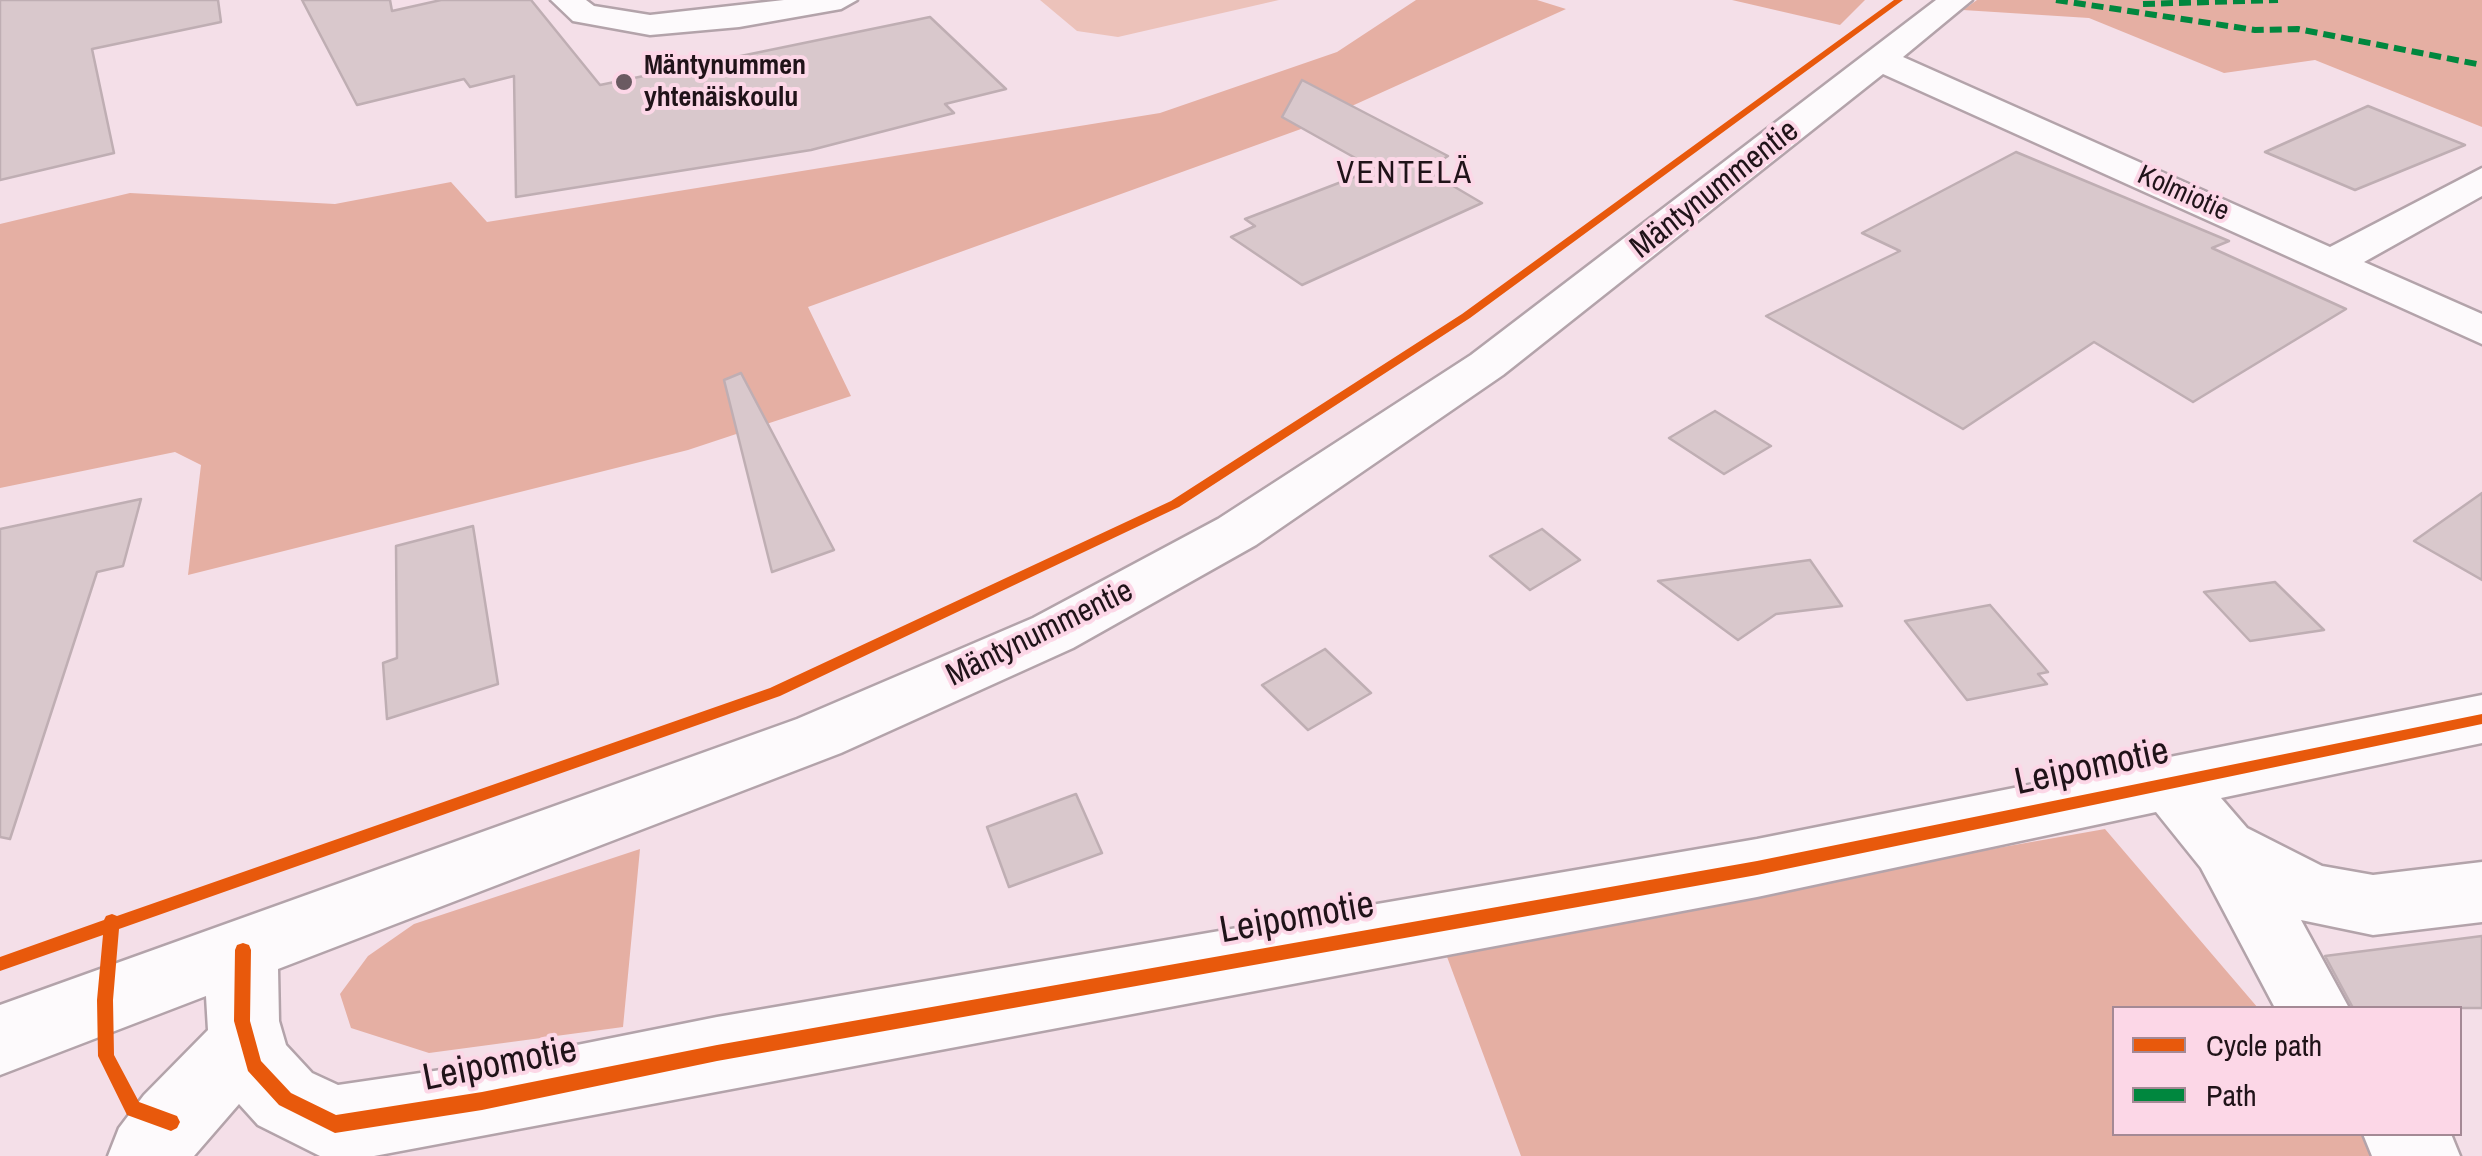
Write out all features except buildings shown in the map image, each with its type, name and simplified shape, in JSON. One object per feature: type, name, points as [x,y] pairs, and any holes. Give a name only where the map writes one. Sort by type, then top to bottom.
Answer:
[{"type":"street","points":[[567,0],[584,14],[650,26],[739,17],[842,0]]},
{"type":"street","name":"Mäntynummentie","points":[[0,1040],[819,736],[1070,624],[1237,532],[1487,364],[1956,0]]},
{"type":"street","name":"Kolmiotie","points":[[1881,60],[2335,261],[2482,331]]},
{"type":"street","points":[[2335,261],[2482,180]]},
{"type":"street","name":"Leipomotie","points":[[243,950],[242,1021],[254,1065],[285,1099],[335,1124],[482,1101],[718,1053],[1756,868],[2482,719]]},
{"type":"street","points":[[2170,783],[2224,848],[2312,1006]]},
{"type":"street","points":[[2224,848],[2311,894],[2374,905],[2482,892]]},
{"type":"street","points":[[147,1156],[171,1122],[247,1042]]},
{"type":"street","points":[[2404,1136],[2421,1156]]},
{"type":"shaded area","points":[[1040,0],[1279,0],[1118,37],[1077,31]]},
{"type":"shaded area","points":[[1416,0],[1537,0],[1566,9],[1301,129],[808,307],[851,396],[688,450],[188,575],[201,465],[175,452],[0,488],[0,224],[130,193],[335,204],[451,182],[487,222],[1160,113],[1337,52]]},
{"type":"shaded area","points":[[1732,0],[1865,0],[1840,25]]},
{"type":"shaded area","points":[[1977,0],[2482,0],[2482,127],[2315,60],[2224,73],[2089,18],[1963,10]]},
{"type":"shaded area","points":[[2105,829],[2256,1006],[2112,1006],[2112,1136],[2367,1136],[2384,1156],[1521,1156],[1443,946]]},
{"type":"shaded area","points":[[640,849],[623,1027],[429,1053],[351,1028],[340,994],[368,956],[414,924]]},
{"type":"marked path","points":[[2056,0],[2255,30],[2298,29],[2482,65]]},
{"type":"marked path","points":[[2143,4],[2278,0]]},
{"type":"cycle path","points":[[0,964],[775,692],[1175,504],[1466,316],[1899,0]]},
{"type":"cycle path","points":[[243,950],[242,1021],[254,1065],[285,1099],[335,1124],[482,1101],[717,1053],[1757,868],[2482,719]]},
{"type":"cycle path","points":[[112,921],[105,1000],[106,1056],[133,1109],[171,1122]]},
{"type":"place","name":"Mäntynummen yhtenäiskoulu","points":[[624,82]]},
{"type":"district","name":"VENTELÄ","points":[[1405,174]]}]
